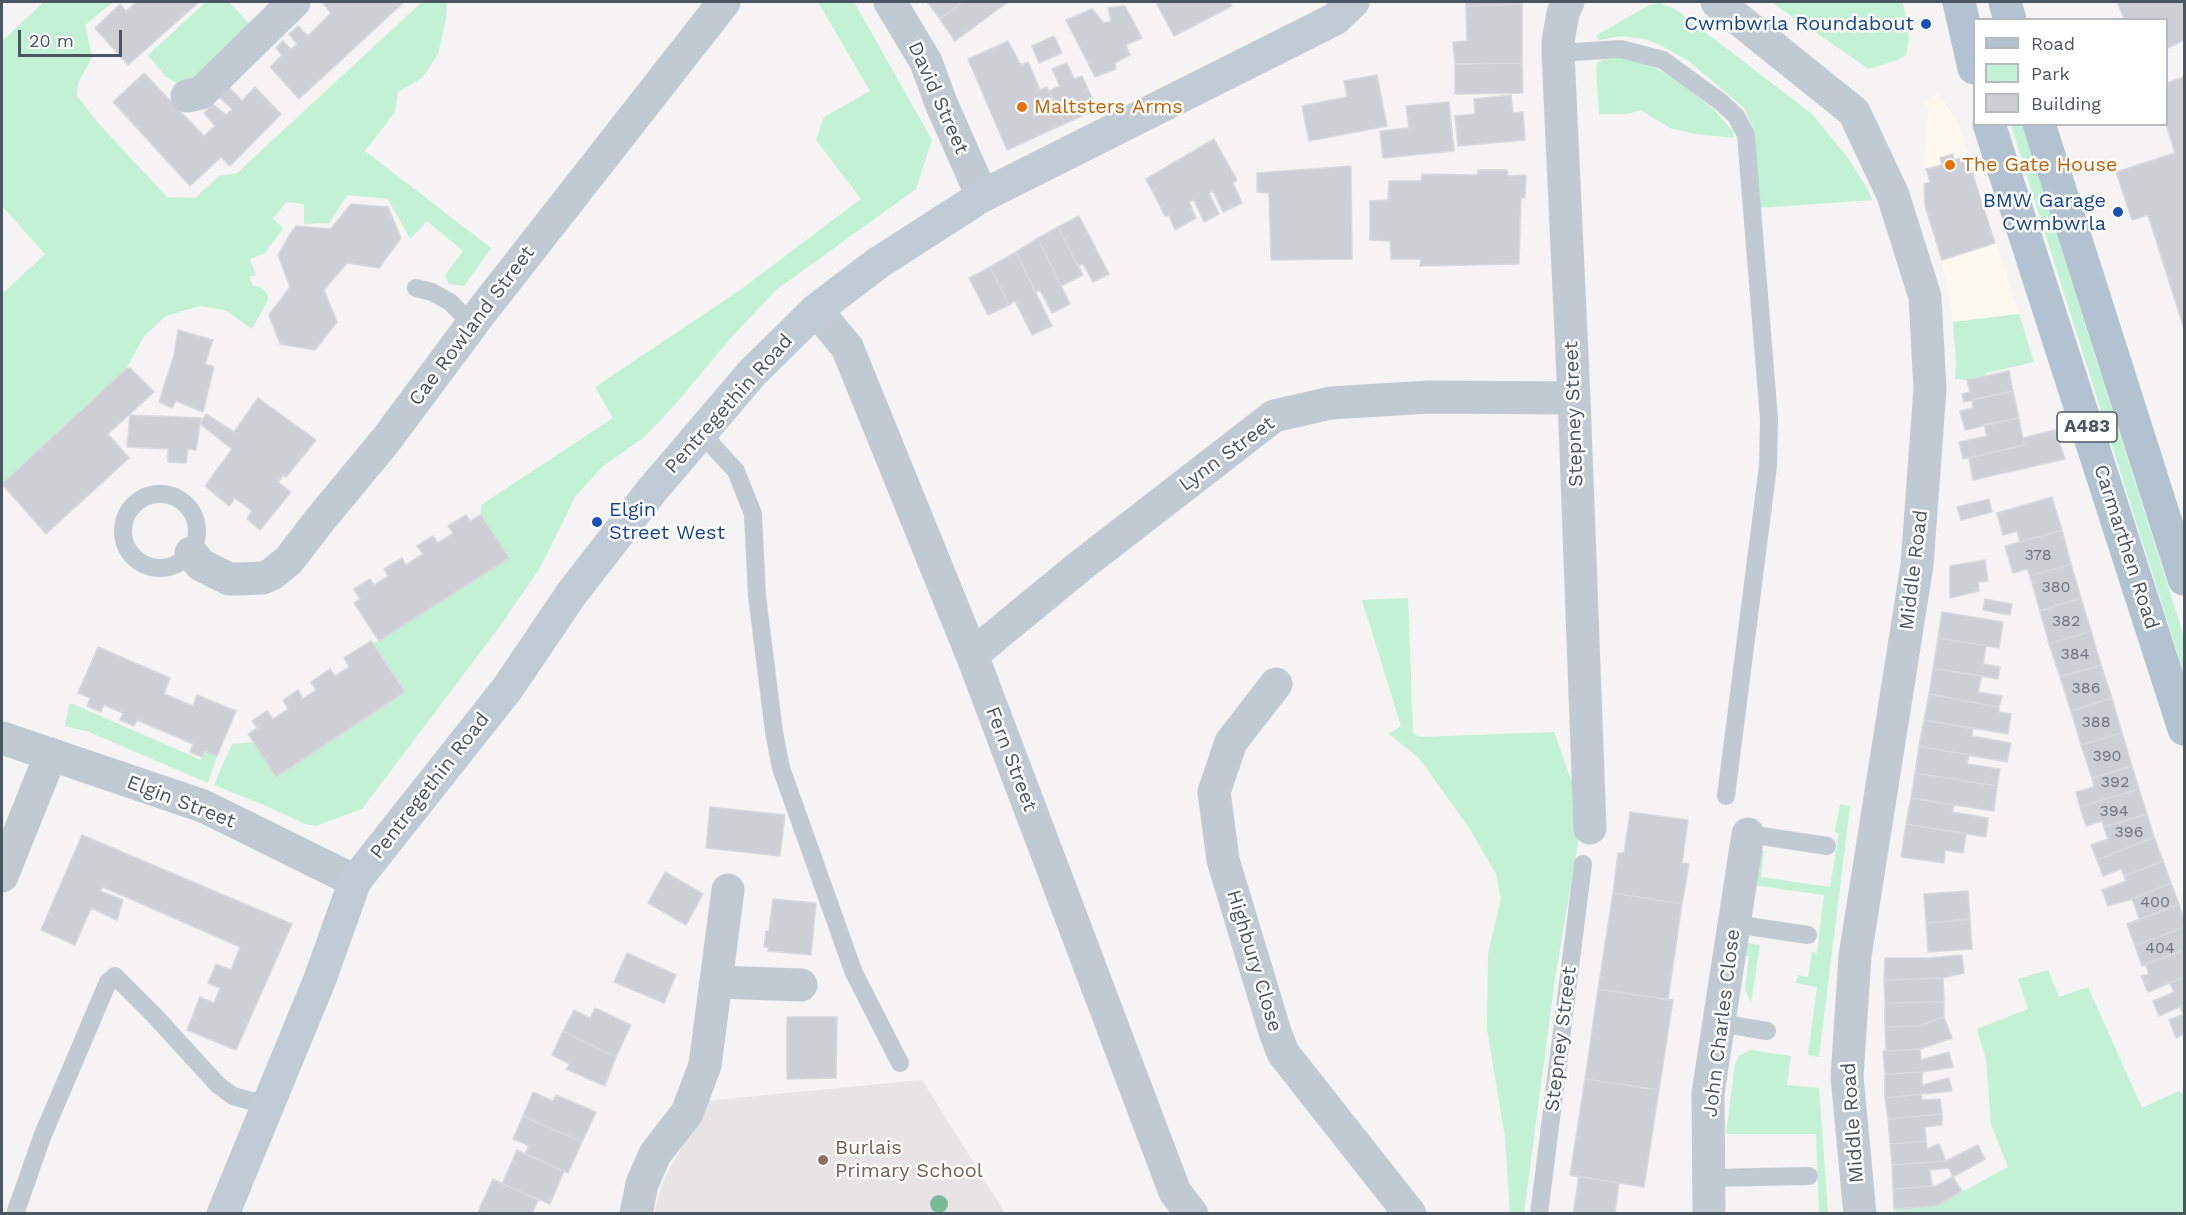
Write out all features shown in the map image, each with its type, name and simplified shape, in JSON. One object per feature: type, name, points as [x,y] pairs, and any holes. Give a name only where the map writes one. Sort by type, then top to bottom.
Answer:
[{"type":"main road","points":[[1959,2],[1973,64]]},
{"type":"main road","points":[[2005,2],[2009,18]]},
{"type":"main road","name":"Carmarthen Road","points":[[1990,126],[2184,729]]},
{"type":"main road","name":"A483","points":[[2040,126],[2184,579]]},
{"type":"street","points":[[187,96],[201,93],[294,2]]},
{"type":"street","name":"Cae Rowland Street","points":[[191,553],[201,565],[229,579],[263,578],[289,560],[386,440],[472,324],[724,2]]},
{"type":"street","name":"David Street","points":[[890,2],[926,62],[941,103],[982,196]]},
{"type":"street","name":"Pentregethin Road","points":[[223,1214],[320,979],[355,881],[507,688],[572,593],[653,489],[752,373],[816,310],[879,263],[982,196],[1335,19],[1353,2]]},
{"type":"street","name":"Stepney Street","points":[[1568,2],[1563,14],[1558,53],[1590,828]]},
{"type":"street","name":"Middle Road","points":[[1717,2],[1854,112],[1893,195],[1925,297],[1930,389],[1917,565],[1855,956],[1847,1077],[1860,1214]]},
{"type":"street","name":"Fern Street","points":[[816,310],[847,347],[972,655],[1174,1206]]},
{"type":"street","name":"Lynn Street","points":[[972,655],[1079,567],[1274,416],[1331,403],[1429,397],[1574,398]]},
{"type":"street","name":"Highbury Close","points":[[1276,684],[1231,742],[1214,792],[1223,860],[1283,1053],[1410,1214]]},
{"type":"street","name":"Elgin Street","points":[[2,738],[203,806],[355,881]]},
{"type":"street","points":[[2,876],[51,754]]},
{"type":"street","name":"John Charles Close","points":[[1708,1214],[1708,1094],[1748,834]]},
{"type":"street","points":[[636,1214],[642,1184],[655,1154],[687,1113],[705,1065],[728,890]]},
{"type":"street","points":[[717,982],[801,985]]},
{"type":"lane","points":[[1558,53],[1621,49],[1664,60],[1722,103],[1736,116],[1746,135],[1769,419],[1768,466],[1726,796]]},
{"type":"lane","points":[[416,288],[432,292],[450,302],[472,324]]},
{"type":"lane","points":[[701,433],[736,471],[753,514],[757,596],[774,732],[781,768],[854,973],[900,1063]]},
{"type":"lane","points":[[156,494],[174,496],[186,503],[195,517],[198,531],[191,553],[178,564],[168,568],[141,563],[132,555],[126,546],[123,529],[126,516],[138,500],[156,494]]},
{"type":"lane","points":[[1748,834],[1827,846]]},
{"type":"lane","name":"Stepney Street","points":[[1539,1214],[1583,864]]},
{"type":"lane","points":[[1734,924],[1808,935]]},
{"type":"lane","points":[[15,1214],[42,1137],[108,982],[115,976],[218,1085],[233,1096],[251,1101],[268,1101]]},
{"type":"lane","points":[[1719,1023],[1767,1031]]},
{"type":"lane","points":[[1708,1178],[1809,1176]]},
{"type":"shaded area","points":[[1939,94],[1958,123],[2019,314],[1953,322],[1942,260],[1925,206],[1930,182],[1923,162],[1929,108],[1924,103]]},
{"type":"shaded area","name":"Burlais Primary School","points":[[922,1080],[1005,1213],[653,1214],[665,1177],[705,1101]]},
{"type":"green space","points":[[44,2],[113,2],[85,25],[92,57],[78,83],[77,96],[98,123],[167,197],[195,198],[219,176],[237,173],[422,2],[447,2],[446,19],[438,54],[422,78],[398,92],[395,112],[365,151],[491,248],[464,286],[449,284],[445,275],[463,251],[427,221],[410,239],[388,199],[347,195],[329,223],[304,224],[304,204],[286,202],[273,219],[283,228],[265,253],[250,259],[256,275],[249,277],[253,286],[260,287],[267,293],[268,300],[252,329],[225,310],[200,306],[166,316],[144,336],[126,369],[2,484],[2,294],[45,254],[2,206],[2,41]]},
{"type":"green space","points":[[206,2],[229,2],[254,29],[204,79],[179,85],[165,76],[148,55]]},
{"type":"green space","points":[[818,2],[854,2],[932,140],[916,189],[776,290],[643,438],[603,466],[575,497],[540,568],[500,626],[362,809],[316,826],[303,823],[214,785],[232,744],[253,742],[277,777],[405,693],[373,644],[508,558],[481,515],[481,505],[613,418],[595,387],[740,290],[861,199],[816,140],[824,117],[870,91]]},
{"type":"green space","points":[[1771,2],[1903,2],[1909,39],[1906,55],[1869,69]]},
{"type":"green space","points":[[1659,3],[1675,9],[1812,114],[1848,158],[1872,200],[1759,208],[1754,130],[1744,108],[1690,62],[1662,46],[1645,39],[1621,36],[1600,40],[1597,38],[1597,35],[1649,5]]},
{"type":"green space","points":[[1623,57],[1640,60],[1674,78],[1714,110],[1733,131],[1734,138],[1695,134],[1670,128],[1641,110],[1627,114],[1599,114],[1596,67],[1598,62]]},
{"type":"green space","points":[[2011,126],[2022,126],[2184,637],[2184,674]]},
{"type":"green space","points":[[2019,314],[2034,362],[1986,373],[1985,376],[1967,380],[1955,379],[1953,322]]},
{"type":"green space","points":[[1408,598],[1413,733],[1420,737],[1554,732],[1583,813],[1555,979],[1524,1213],[1510,1213],[1505,1137],[1487,1029],[1488,954],[1501,899],[1496,874],[1468,826],[1418,757],[1389,734],[1401,726],[1362,600]]},
{"type":"green space","points":[[69,704],[201,760],[204,751],[217,756],[208,783],[89,732],[65,726]]},
{"type":"green space","points":[[1840,804],[1850,806],[1819,1057],[1808,1055],[1817,987],[1796,983],[1798,975],[1808,977],[1812,952],[1817,953],[1824,895],[1752,885],[1761,850],[1764,851],[1761,877],[1830,887],[1839,833],[1835,832]]},
{"type":"green space","points":[[1747,943],[1760,945],[1751,1003],[1745,990],[1749,956],[1743,955]]},
{"type":"green space","points":[[2048,970],[2059,997],[2088,987],[2142,1108],[2179,1091],[2184,1095],[2184,1213],[1894,1214],[1894,1209],[1936,1206],[2008,1167],[1991,1124],[1986,1059],[1977,1029],[2028,1009],[2018,979]]},
{"type":"green space","points":[[1750,1050],[1791,1056],[1787,1085],[1819,1088],[1828,1213],[1819,1213],[1816,1134],[1726,1134],[1735,1064],[1739,1056]]},
{"type":"building","points":[[137,2],[199,2],[128,65],[95,28],[120,4],[126,11]]},
{"type":"building","points":[[322,2],[404,2],[299,99],[270,67],[282,55],[276,48],[283,41],[291,49],[297,44],[289,34],[298,26],[308,36],[331,13]]},
{"type":"building","points":[[927,2],[962,2],[940,19]]},
{"type":"building","points":[[962,2],[1008,2],[955,41],[940,19]]},
{"type":"building","points":[[1156,2],[1229,2],[1232,6],[1174,36]]},
{"type":"building","points":[[1466,2],[1522,2],[1522,4],[1466,6]]},
{"type":"building","points":[[2117,2],[2184,2],[2184,40],[2168,48],[2168,18],[2124,18]]},
{"type":"building","points":[[1522,4],[1522,63],[1455,64],[1453,42],[1467,41],[1466,6]]},
{"type":"building","points":[[1125,6],[1142,38],[1126,45],[1130,55],[1115,63],[1116,69],[1095,77],[1066,20],[1092,9],[1104,23],[1111,21],[1108,8]]},
{"type":"building","points":[[1054,36],[1062,53],[1039,63],[1032,46]]},
{"type":"building","name":"Maltsters Arms","points":[[1008,41],[1021,65],[1028,62],[1040,90],[1047,87],[1064,124],[1007,150],[968,59]]},
{"type":"building","points":[[1067,63],[1074,79],[1082,76],[1097,109],[1064,124],[1049,91],[1060,86],[1052,69]]},
{"type":"building","points":[[1522,63],[1523,93],[1455,94],[1455,64]]},
{"type":"building","points":[[144,73],[204,136],[215,126],[204,113],[213,104],[226,115],[232,109],[219,97],[229,87],[242,101],[255,87],[281,114],[230,166],[221,157],[190,186],[113,102]]},
{"type":"building","points":[[1377,75],[1387,126],[1309,141],[1302,106],[1347,97],[1344,81]]},
{"type":"building","points":[[2184,77],[2184,329],[2148,215],[2132,220],[2116,172],[2175,153],[2167,126],[2168,82]]},
{"type":"building","points":[[1511,95],[1513,113],[1523,112],[1525,140],[1458,146],[1455,116],[1475,114],[1474,99]]},
{"type":"building","points":[[1449,102],[1454,151],[1383,158],[1380,131],[1409,128],[1406,106]]},
{"type":"building","points":[[1214,139],[1237,180],[1233,183],[1242,203],[1223,212],[1213,191],[1209,193],[1219,214],[1204,222],[1194,200],[1189,202],[1196,218],[1175,230],[1169,215],[1165,216],[1146,179]]},
{"type":"building","points":[[1953,154],[1954,160],[1967,156],[1995,243],[1942,260],[1925,206],[1924,184],[1930,182],[1926,169],[1942,165],[1940,158]]},
{"type":"building","points":[[1351,166],[1352,259],[1271,260],[1269,193],[1257,192],[1257,173]]},
{"type":"building","points":[[1478,170],[1507,170],[1508,176],[1526,175],[1525,198],[1521,197],[1519,264],[1420,266],[1421,259],[1391,259],[1390,241],[1370,240],[1370,201],[1388,200],[1389,181],[1421,181],[1422,174],[1477,175]]},
{"type":"building","points":[[351,204],[388,207],[401,238],[379,268],[347,263],[324,290],[337,322],[315,350],[280,344],[269,315],[290,287],[278,255],[296,226],[331,229]]},
{"type":"building","points":[[1079,216],[1109,274],[1093,282],[1083,264],[1078,266],[1058,227]]},
{"type":"building","points":[[1058,227],[1083,275],[1061,286],[1038,238]]},
{"type":"building","points":[[1038,238],[1070,304],[1052,313],[1040,290],[1035,292],[1016,252]]},
{"type":"building","points":[[1016,252],[1052,326],[1032,335],[1015,301],[1009,305],[990,267]]},
{"type":"building","points":[[990,267],[1009,305],[988,315],[969,278]]},
{"type":"building","points":[[178,330],[213,340],[205,364],[214,367],[203,412],[176,401],[172,408],[159,402],[174,355]]},
{"type":"building","points":[[130,368],[154,392],[108,434],[129,458],[46,534],[2,484],[126,369]]},
{"type":"building","points":[[2009,371],[2013,391],[1964,402],[1962,394],[1970,392],[1967,380]]},
{"type":"building","points":[[2013,391],[2019,418],[1965,430],[1960,411],[1973,408],[1972,400]]},
{"type":"building","points":[[258,398],[316,440],[286,477],[284,474],[278,482],[291,492],[260,530],[247,519],[252,511],[235,498],[229,506],[205,486],[232,449],[200,424],[206,414],[234,432]]},
{"type":"building","points":[[130,415],[201,418],[196,450],[188,449],[186,463],[168,462],[168,449],[127,447]]},
{"type":"building","points":[[2019,418],[2024,445],[1963,459],[1959,442],[1987,436],[1984,425]]},
{"type":"building","points":[[2055,430],[2065,459],[1973,480],[1969,458],[2024,445],[2023,438]]},
{"type":"building","points":[[2052,497],[2062,530],[2020,542],[2017,531],[2003,535],[1997,513]]},
{"type":"building","points":[[1989,499],[1992,512],[1961,520],[1957,507]]},
{"type":"building","points":[[466,515],[470,521],[481,515],[509,558],[379,641],[354,603],[360,599],[354,589],[370,579],[374,585],[388,576],[384,569],[402,558],[406,565],[423,554],[417,546],[433,536],[438,543],[453,533],[448,526]]},
{"type":"building","points":[[2062,530],[2071,564],[2030,576],[2027,569],[2013,573],[2005,546]]},
{"type":"building","points":[[1985,560],[1988,581],[1978,582],[1979,591],[1950,598],[1950,566]]},
{"type":"building","points":[[2071,564],[2081,598],[2040,611],[2030,576]]},
{"type":"building","points":[[2081,598],[2091,631],[2049,644],[2040,611]]},
{"type":"building","points":[[1985,599],[2012,604],[2010,615],[1983,610]]},
{"type":"building","points":[[1942,612],[2003,622],[1999,648],[1938,638]]},
{"type":"building","points":[[2091,631],[2101,665],[2060,677],[2049,644]]},
{"type":"building","points":[[1938,638],[1986,646],[1983,664],[2000,667],[1998,679],[1933,668]]},
{"type":"building","points":[[371,641],[405,692],[276,777],[248,734],[257,728],[252,721],[267,711],[273,719],[288,709],[283,700],[298,690],[303,699],[316,690],[311,682],[330,669],[335,676],[349,667],[344,658]]},
{"type":"building","points":[[98,647],[170,678],[164,694],[193,706],[197,695],[236,711],[217,756],[204,751],[202,757],[190,752],[193,744],[137,720],[134,726],[120,720],[123,713],[104,705],[101,712],[87,706],[90,698],[78,693]]},
{"type":"building","points":[[2101,665],[2112,698],[2071,711],[2060,677]]},
{"type":"building","points":[[1933,668],[1982,676],[1978,692],[2002,696],[1999,707],[1929,694]]},
{"type":"building","points":[[1929,694],[1999,707],[1999,712],[2011,714],[2008,734],[1924,720]]},
{"type":"building","points":[[2112,698],[2122,733],[2081,745],[2071,711]]},
{"type":"building","points":[[1924,720],[1973,729],[1972,736],[2011,743],[2007,762],[1919,746]]},
{"type":"building","points":[[2122,733],[2132,766],[2092,778],[2081,745]]},
{"type":"building","points":[[1919,746],[1969,755],[1967,764],[2000,769],[1997,786],[1915,773]]},
{"type":"building","points":[[2132,766],[2139,789],[2080,807],[2076,792],[2094,787],[2092,778]]},
{"type":"building","points":[[1915,773],[1997,786],[1994,811],[1911,798]]},
{"type":"building","points":[[2139,789],[2147,814],[2104,827],[2102,821],[2086,826],[2080,807]]},
{"type":"building","points":[[1911,798],[1954,805],[1952,812],[1988,818],[1986,837],[1906,824]]},
{"type":"building","points":[[710,807],[785,815],[780,856],[706,848]]},
{"type":"building","points":[[1630,812],[1688,820],[1682,863],[1689,864],[1682,904],[1613,893],[1618,853],[1624,853]]},
{"type":"building","points":[[2147,814],[2154,837],[2097,860],[2091,845],[2108,839],[2104,827]]},
{"type":"building","points":[[1906,824],[1966,834],[1963,853],[1945,850],[1944,863],[1901,857]]},
{"type":"building","points":[[82,835],[292,924],[236,1050],[187,1030],[200,997],[214,1003],[220,988],[208,983],[216,964],[231,970],[240,947],[103,887],[100,891],[123,900],[117,920],[91,908],[75,945],[41,930]]},
{"type":"building","points":[[2154,837],[2163,861],[2124,876],[2121,869],[2103,876],[2097,860]]},
{"type":"building","points":[[2163,861],[2171,883],[2108,906],[2102,890],[2126,881],[2124,876]]},
{"type":"building","points":[[665,872],[703,894],[686,925],[648,903]]},
{"type":"building","points":[[2171,883],[2179,904],[2140,920],[2132,899]]},
{"type":"building","points":[[1968,891],[1970,919],[1926,923],[1924,894]]},
{"type":"building","points":[[1613,893],[1682,904],[1668,1000],[1598,989]]},
{"type":"building","points":[[773,899],[816,903],[811,955],[768,951],[769,947],[764,947],[766,931],[769,931]]},
{"type":"building","points":[[2179,904],[2184,927],[2135,946],[2127,924]]},
{"type":"building","points":[[1970,919],[1972,949],[1928,952],[1926,923]]},
{"type":"building","points":[[2184,927],[2184,950],[2142,966],[2135,946]]},
{"type":"building","points":[[2184,950],[2184,977],[2148,992],[2141,976],[2149,974],[2145,964]]},
{"type":"building","points":[[627,953],[676,975],[664,1003],[614,982]]},
{"type":"building","points":[[1962,955],[1964,973],[1943,978],[1884,980],[1885,958]]},
{"type":"building","points":[[2184,977],[2184,1005],[2159,1016],[2153,1001],[2174,992],[2170,983]]},
{"type":"building","points":[[1943,978],[1944,1002],[1885,1003],[1884,980]]},
{"type":"building","points":[[1598,989],[1673,1000],[1659,1090],[1585,1079]]},
{"type":"building","points":[[1944,1002],[1944,1017],[1919,1026],[1885,1027],[1885,1003]]},
{"type":"building","points":[[2184,1005],[2184,1034],[2176,1038],[2169,1020],[2183,1014],[2180,1007]]},
{"type":"building","points":[[595,1008],[631,1025],[616,1057],[563,1031],[574,1010],[590,1018]]},
{"type":"building","points":[[787,1017],[837,1017],[836,1078],[787,1079]]},
{"type":"building","points":[[1944,1017],[1952,1038],[1920,1049],[1886,1051],[1885,1027],[1919,1026]]},
{"type":"building","points":[[563,1031],[616,1057],[605,1086],[566,1069],[570,1064],[552,1055]]},
{"type":"building","points":[[1920,1049],[1921,1060],[1949,1052],[1953,1067],[1885,1074],[1883,1051]]},
{"type":"building","points":[[1922,1072],[1922,1085],[1949,1078],[1952,1091],[1885,1098],[1885,1074]]},
{"type":"building","points":[[1585,1079],[1659,1090],[1644,1187],[1570,1175]]},
{"type":"building","points":[[533,1092],[553,1101],[556,1095],[596,1112],[582,1142],[523,1116]]},
{"type":"building","points":[[1921,1094],[1922,1100],[1940,1099],[1942,1114],[1888,1119],[1885,1098]]},
{"type":"building","points":[[1942,1114],[1942,1125],[1925,1127],[1926,1141],[1890,1144],[1888,1119]]},
{"type":"building","points":[[523,1116],[582,1142],[568,1173],[525,1154],[529,1146],[513,1139]]},
{"type":"building","points":[[1926,1141],[1927,1149],[1939,1144],[1946,1161],[1892,1165],[1890,1144]]},
{"type":"building","points":[[1978,1145],[1985,1159],[1953,1177],[1949,1168],[1930,1170],[1932,1186],[1893,1189],[1892,1165],[1946,1161]]},
{"type":"building","points":[[517,1150],[564,1171],[550,1204],[502,1184]]},
{"type":"building","points":[[1579,1176],[1619,1183],[1615,1214],[1573,1214]]},
{"type":"building","points":[[1953,1177],[1962,1191],[1936,1206],[1894,1209],[1893,1189],[1936,1186]]},
{"type":"building","points":[[493,1179],[538,1200],[532,1214],[477,1214]]},
{"type":"place","name":"Cwmbwrla Roundabout","points":[[1926,24]]},
{"type":"place","name":"Maltsters Arms","points":[[1022,107]]},
{"type":"place","name":"The Gate House","points":[[1950,165]]},
{"type":"place","name":"BMW Garage Cwmbwrla","points":[[2118,212]]},
{"type":"place","name":"Elgin Street West","points":[[597,522]]},
{"type":"place","name":"Burlais Primary School","points":[[823,1160]]}]
